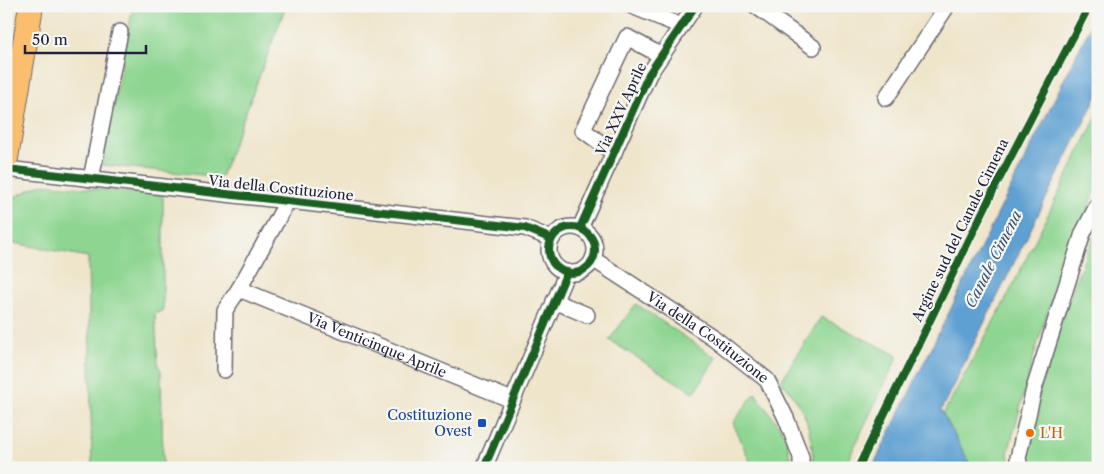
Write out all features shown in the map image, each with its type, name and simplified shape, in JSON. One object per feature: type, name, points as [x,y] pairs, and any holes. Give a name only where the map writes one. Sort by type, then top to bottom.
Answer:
[{"type":"main road","points":[[6,158],[31,6]]},
{"type":"street","points":[[632,6],[680,26]]},
{"type":"street","name":"Via XXV Aprile","points":[[580,228],[660,55],[695,6]]},
{"type":"street","points":[[756,6],[814,47]]},
{"type":"street","points":[[886,98],[947,6]]},
{"type":"street","points":[[91,179],[120,32]]},
{"type":"street","points":[[614,153],[583,130],[627,37],[660,55]]},
{"type":"street","name":"Via della Costituzione","points":[[6,169],[525,228],[552,239]]},
{"type":"street","points":[[224,370],[218,341],[225,310],[239,289],[287,202]]},
{"type":"street","points":[[1020,468],[1018,458],[1034,389],[1083,233],[1098,204]]},
{"type":"street","points":[[568,227],[580,228],[593,239],[595,250],[593,259],[587,267],[579,272],[567,272],[558,268],[551,259],[549,248],[557,232],[568,227]]},
{"type":"street","name":"Via della Costituzione","points":[[593,259],[714,338],[767,380],[801,457],[801,468]]},
{"type":"street","points":[[484,468],[567,272]]},
{"type":"street","name":"Via Venticinque Aprile","points":[[239,289],[512,400]]},
{"type":"street","points":[[554,302],[587,315]]},
{"type":"green space","points":[[133,6],[286,6],[221,177],[102,165]]},
{"type":"green space","points":[[1098,114],[1098,186],[1064,261],[1036,348],[1008,453],[1010,468],[972,468],[943,414],[1007,297]]},
{"type":"green space","points":[[42,184],[163,195],[163,310],[155,314],[158,366],[161,370],[163,468],[92,468],[88,257],[8,242],[14,197]]},
{"type":"green space","points":[[1098,228],[1098,468],[1026,468],[1030,428],[1046,369],[1073,287]]},
{"type":"green space","points":[[636,304],[716,358],[694,393],[609,340]]},
{"type":"green space","points":[[821,317],[898,356],[844,468],[814,468],[809,431],[803,412],[781,381]]},
{"type":"green space","points":[[755,393],[786,436],[792,468],[753,468],[733,423]]},
{"type":"water","name":"Canale Cimena","points":[[1098,11],[1098,94],[941,410],[972,468],[872,468]]},
{"type":"cycle path","points":[[580,228],[649,74],[695,6]]},
{"type":"cycle path","name":"Argine sud del Canale Cimena","points":[[858,468],[993,191],[1089,6]]},
{"type":"cycle path","points":[[6,169],[525,228],[552,239]]},
{"type":"cycle path","points":[[572,227],[585,231],[591,237],[595,250],[591,263],[585,269],[572,273],[559,269],[553,263],[549,250],[553,237],[559,231],[572,227]]},
{"type":"cycle path","points":[[484,468],[567,272]]},
{"type":"place","name":"Costituzione Ovest","points":[[482,423]]},
{"type":"place","name":"L'H","points":[[1030,433]]}]
